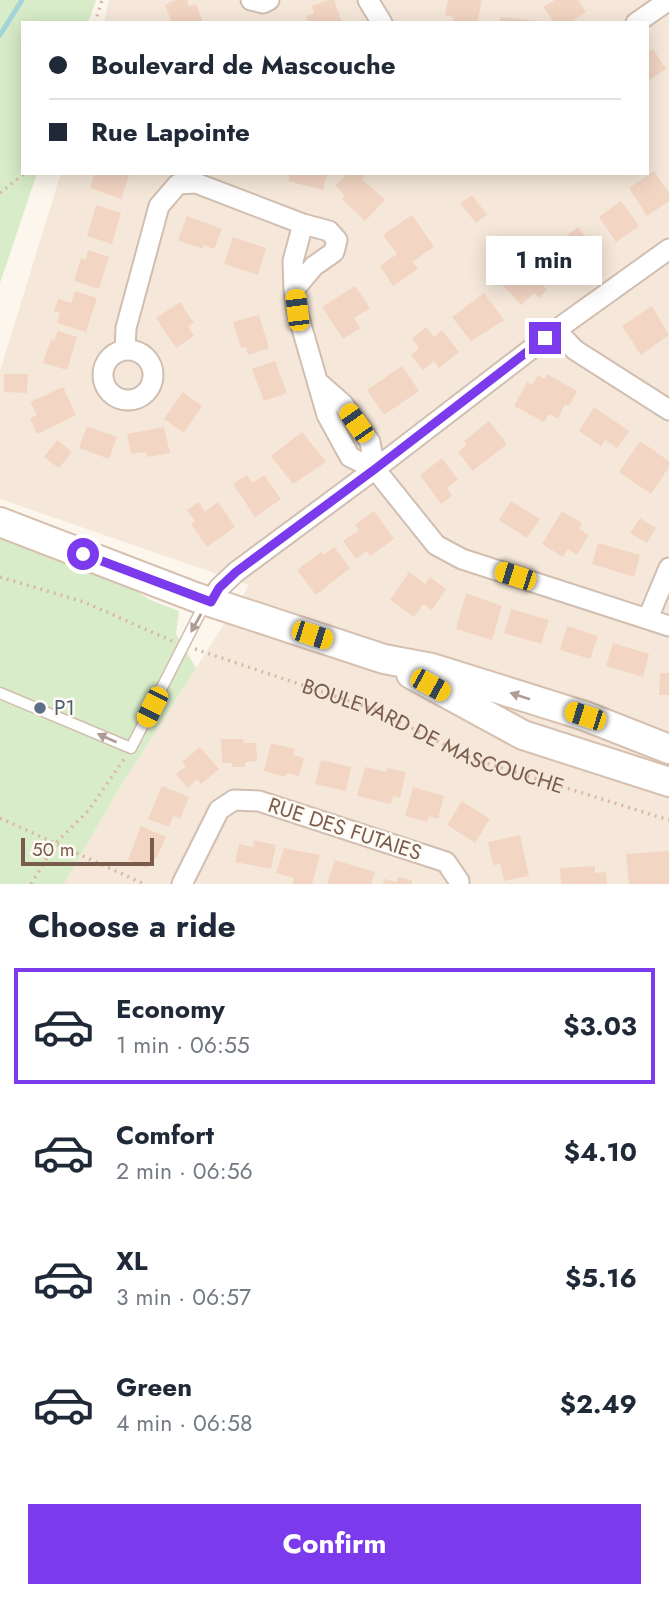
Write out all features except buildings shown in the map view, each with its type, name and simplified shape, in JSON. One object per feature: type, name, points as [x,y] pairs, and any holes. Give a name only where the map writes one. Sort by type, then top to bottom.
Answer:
[{"type":"street","points":[[251,0],[263,3],[269,0]]},
{"type":"street","points":[[368,0],[381,21]]},
{"type":"street","points":[[639,21],[669,0]]},
{"type":"street","points":[[125,350],[126,328],[159,206],[178,184],[196,183],[303,224],[329,231],[337,240],[334,252],[314,266],[294,290]]},
{"type":"street","points":[[303,224],[293,261],[294,290],[297,310],[319,383],[343,404],[370,442],[375,469],[436,545],[462,559],[669,626]]},
{"type":"street","points":[[211,602],[226,580],[556,330],[669,249]]},
{"type":"street","points":[[556,330],[575,350],[669,410]]},
{"type":"street","name":"BOULEVARD DE MASCOUCHE","points":[[0,522],[211,602],[384,659],[432,668],[572,712],[669,749]]},
{"type":"street","points":[[648,618],[669,568]]},
{"type":"street","name":"BOULEVARD DE MASCOUCHE","points":[[384,659],[523,735],[669,782]]},
{"type":"street","name":"RUE DES FUTAIES","points":[[182,884],[219,810],[234,800],[259,801],[446,862],[459,884]]},
{"type":"lane","points":[[0,693],[131,748],[200,613],[211,602]]},
{"type":"path","points":[[96,21],[102,0]]},
{"type":"path","points":[[0,193],[22,175]]},
{"type":"path","points":[[0,577],[72,598],[172,641]]},
{"type":"path","name":"BOULEVARD DE MASCOUCHE","points":[[197,649],[376,710],[473,759],[669,820]]},
{"type":"path","points":[[31,884],[57,842],[88,811],[131,748]]},
{"type":"path","points":[[0,818],[144,884]]},
{"type":"shaded area","points":[[109,0],[669,0],[669,884],[64,884],[117,792],[249,585],[0,499],[0,371],[60,175],[649,175],[649,21],[104,21]]},
{"type":"green space","points":[[0,0],[96,0],[89,21],[21,21],[21,175],[36,175],[0,283]]},
{"type":"green space","points":[[0,539],[134,589],[148,599],[179,611],[176,634],[196,668],[117,792],[64,884],[0,884]]},
{"type":"waterway","points":[[0,35],[22,0]]},
{"type":"place","name":"P1","points":[[40,708]]},
{"type":"route","points":[[83,554],[211,602],[219,588],[236,572],[545,338]]}]
